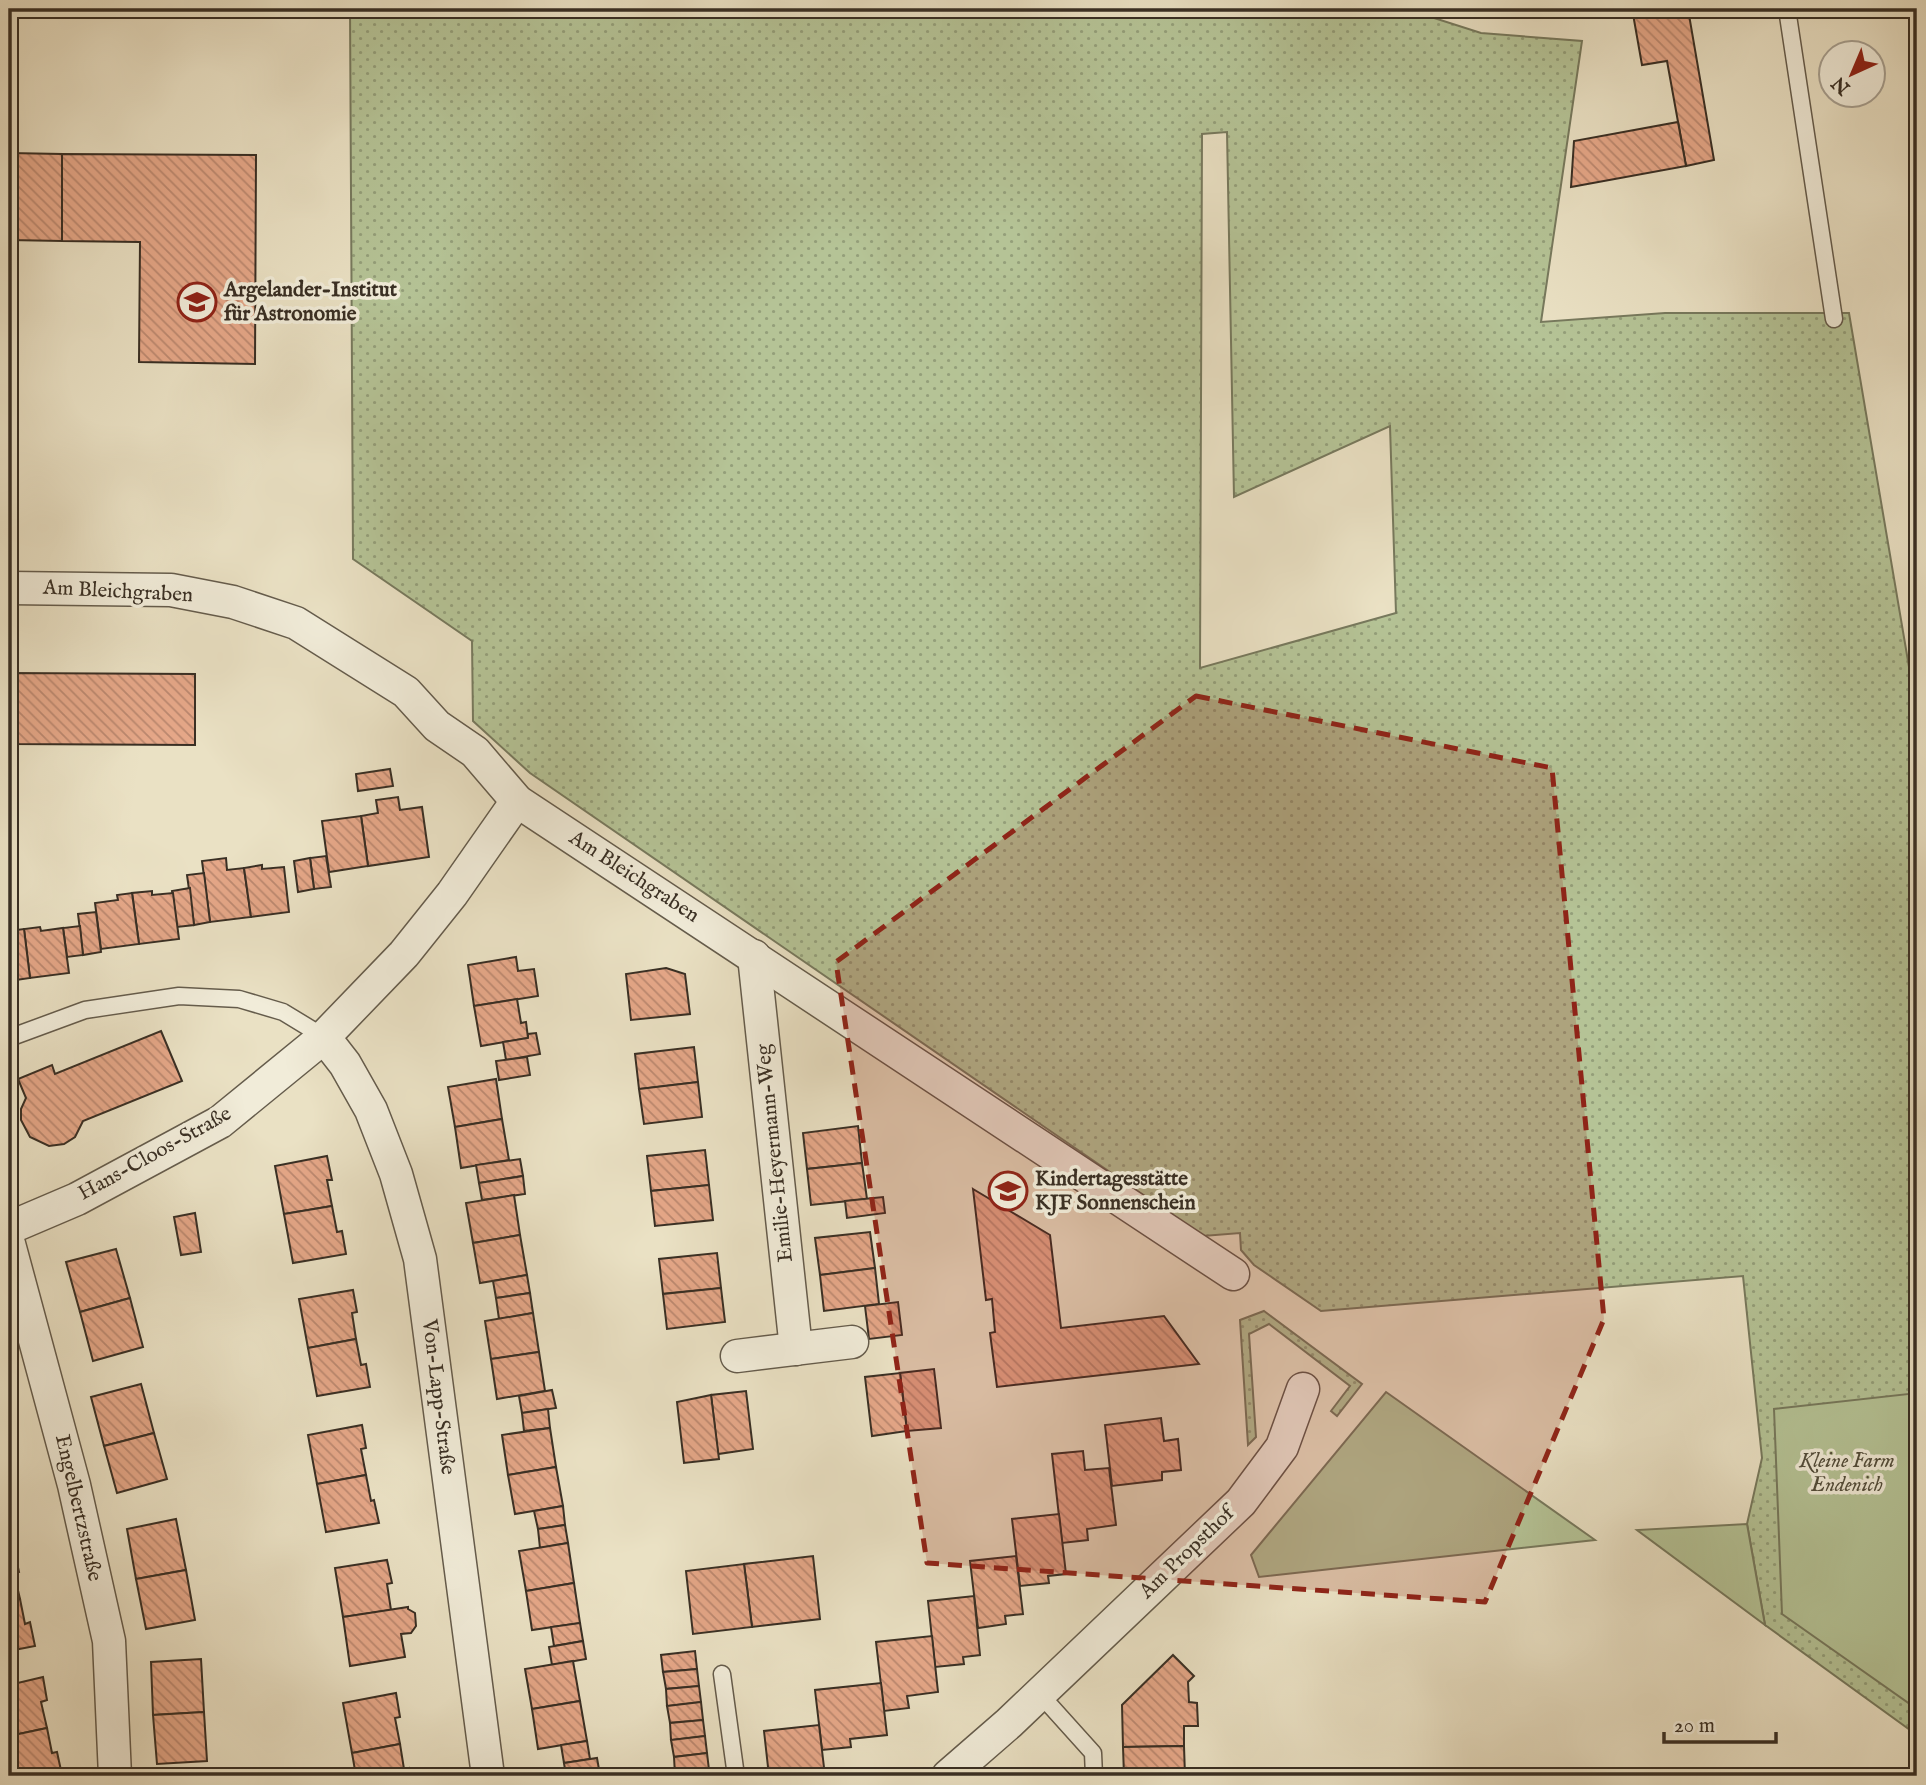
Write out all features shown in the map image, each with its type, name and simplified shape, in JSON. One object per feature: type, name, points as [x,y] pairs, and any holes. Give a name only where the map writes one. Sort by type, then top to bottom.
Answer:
[{"type":"street","name":"Am Bleichgraben","points":[[9,588],[171,590],[233,602],[296,623],[406,692],[437,726],[475,752],[517,801],[1233,1274]]},
{"type":"street","name":"Hans-Cloos-Straße","points":[[9,1228],[78,1199],[220,1122],[324,1037],[404,954],[452,894],[517,801]]},
{"type":"street","name":"Emilie-Heyermann-Weg","points":[[754,956],[796,1349]]},
{"type":"street","name":"Von-Lapp-Straße","points":[[324,1037],[345,1065],[371,1110],[396,1174],[420,1259],[488,1776]]},
{"type":"street","name":"Engelbertzstraße","points":[[9,1244],[74,1485],[108,1641],[115,1776]]},
{"type":"street","points":[[737,1356],[852,1342]]},
{"type":"street","name":"Am Propsthof","points":[[948,1776],[1241,1502],[1282,1447],[1303,1389]]},
{"type":"lane","points":[[1787,9],[1834,319]]},
{"type":"lane","points":[[9,1038],[85,1010],[179,996],[239,999],[283,1012],[324,1037]]},
{"type":"lane","points":[[722,1674],[736,1776]]},
{"type":"lane","points":[[1039,1693],[1093,1753],[1094,1776]]},
{"type":"highlighted area","points":[[1196,696],[1552,768],[1604,1319],[1485,1602],[927,1563],[836,962]]},
{"type":"green space","points":[[350,9],[1406,9],[1481,33],[1582,41],[1541,322],[1665,313],[1849,313],[1917,714],[1917,1735],[1765,1625],[1747,1524],[1762,1458],[1743,1276],[1321,1311],[1254,1265],[1241,1250],[1240,1233],[1203,1236],[530,773],[473,721],[472,641],[353,559]],"holes":[[[1227,132],[1234,497],[1390,426],[1396,613],[1200,668],[1202,134]]]},
{"type":"green space","points":[[1264,1311],[1362,1384],[1337,1416],[1331,1411],[1350,1386],[1269,1324],[1249,1334],[1256,1437],[1248,1445],[1240,1320]]},
{"type":"green space","points":[[1386,1392],[1595,1540],[1259,1577],[1251,1555]]},
{"type":"green space","name":"Kleine Farm Endenich","points":[[1917,1393],[1917,1709],[1782,1614],[1774,1409]]},
{"type":"green space","points":[[1747,1524],[1765,1625],[1637,1530]]},
{"type":"building","points":[[1663,9],[1688,9],[1714,160],[1686,166],[1667,61],[1642,65],[1633,14]]},
{"type":"building","points":[[1678,122],[1686,166],[1571,187],[1574,141]]},
{"type":"building","points":[[9,153],[62,154],[62,241],[9,240]]},
{"type":"building","name":"Argelander-Institut für Astronomie","points":[[62,154],[256,155],[255,364],[139,362],[140,242],[62,241]]},
{"type":"building","points":[[9,673],[195,674],[195,745],[9,744]]},
{"type":"building","points":[[390,769],[393,786],[358,791],[356,774]]},
{"type":"building","points":[[398,797],[400,810],[422,807],[429,857],[368,866],[361,816],[378,813],[376,800]]},
{"type":"building","points":[[361,816],[368,866],[329,872],[322,821]]},
{"type":"building","points":[[326,856],[331,887],[314,889],[310,858]]},
{"type":"building","points":[[226,858],[227,870],[244,868],[251,917],[210,922],[202,861]]},
{"type":"building","points":[[310,858],[314,889],[298,892],[294,861]]},
{"type":"building","points":[[262,865],[262,869],[284,867],[289,912],[251,917],[244,868]]},
{"type":"building","points":[[204,873],[210,922],[194,925],[187,875]]},
{"type":"building","points":[[190,888],[194,925],[177,927],[172,891]]},
{"type":"building","points":[[152,891],[152,895],[173,893],[179,939],[139,944],[132,893]]},
{"type":"building","points":[[132,893],[139,944],[101,949],[95,903],[118,900],[117,895]]},
{"type":"building","points":[[96,912],[101,952],[83,955],[78,914]]},
{"type":"building","points":[[80,926],[83,955],[67,957],[63,928]]},
{"type":"building","points":[[40,927],[41,931],[63,928],[69,973],[30,978],[24,929]]},
{"type":"building","points":[[24,929],[30,978],[9,981],[9,931]]},
{"type":"building","points":[[516,957],[518,971],[534,969],[538,996],[474,1006],[468,965]]},
{"type":"building","points":[[666,968],[685,974],[690,1014],[631,1020],[626,974]]},
{"type":"building","points":[[517,999],[521,1023],[526,1022],[528,1038],[481,1046],[474,1006]]},
{"type":"building","points":[[161,1031],[182,1081],[83,1121],[75,1137],[64,1144],[49,1146],[30,1137],[21,1120],[21,1109],[26,1098],[18,1079],[52,1065],[55,1074]]},
{"type":"building","points":[[536,1033],[540,1054],[506,1060],[503,1042],[528,1038],[528,1034]]},
{"type":"building","points":[[694,1047],[698,1082],[639,1089],[635,1054]]},
{"type":"building","points":[[527,1057],[530,1075],[499,1080],[496,1061]]},
{"type":"building","points":[[496,1079],[502,1119],[455,1127],[448,1087]]},
{"type":"building","points":[[698,1082],[702,1117],[644,1124],[639,1089]]},
{"type":"building","points":[[502,1119],[509,1160],[461,1168],[455,1127]]},
{"type":"building","points":[[858,1126],[862,1163],[807,1169],[803,1133]]},
{"type":"building","points":[[705,1150],[709,1185],[651,1191],[647,1156]]},
{"type":"building","points":[[327,1156],[332,1180],[327,1180],[332,1206],[284,1214],[275,1166]]},
{"type":"building","points":[[520,1159],[523,1176],[479,1183],[476,1165]]},
{"type":"building","points":[[862,1163],[867,1199],[811,1205],[807,1169]]},
{"type":"building","points":[[523,1176],[525,1194],[482,1200],[479,1183]]},
{"type":"building","points":[[709,1185],[713,1220],[655,1226],[651,1191]]},
{"type":"building","points":[[973,1189],[1050,1235],[1061,1328],[1164,1316],[1199,1364],[997,1387],[990,1333],[995,1332],[992,1299],[986,1300]]},
{"type":"building","points":[[514,1195],[520,1235],[473,1243],[466,1203]]},
{"type":"building","points":[[883,1197],[885,1213],[847,1218],[845,1201]]},
{"type":"building","points":[[332,1206],[337,1232],[342,1231],[346,1254],[293,1263],[284,1214]]},
{"type":"building","points":[[195,1213],[201,1252],[181,1255],[174,1217]]},
{"type":"building","points":[[870,1232],[875,1268],[820,1275],[815,1238]]},
{"type":"building","points":[[520,1235],[527,1275],[480,1283],[473,1243]]},
{"type":"building","points":[[116,1249],[130,1298],[80,1312],[66,1262]]},
{"type":"building","points":[[717,1253],[721,1288],[663,1294],[659,1259]]},
{"type":"building","points":[[875,1268],[879,1304],[824,1311],[820,1275]]},
{"type":"building","points":[[527,1275],[530,1293],[496,1298],[493,1281]]},
{"type":"building","points":[[721,1288],[725,1322],[667,1329],[663,1294]]},
{"type":"building","points":[[353,1290],[357,1312],[352,1313],[356,1339],[308,1348],[299,1299]]},
{"type":"building","points":[[530,1293],[533,1313],[499,1319],[496,1298]]},
{"type":"building","points":[[130,1298],[143,1347],[93,1361],[80,1312]]},
{"type":"building","points":[[898,1302],[902,1335],[869,1339],[865,1306]]},
{"type":"building","points":[[533,1313],[539,1352],[491,1359],[485,1321]]},
{"type":"building","points":[[356,1339],[361,1365],[366,1364],[370,1387],[317,1396],[308,1348]]},
{"type":"building","points":[[539,1352],[545,1391],[497,1399],[491,1359]]},
{"type":"building","points":[[934,1369],[941,1428],[907,1431],[900,1373]]},
{"type":"building","points":[[900,1373],[907,1431],[872,1436],[865,1377]]},
{"type":"building","points":[[141,1384],[154,1433],[104,1446],[91,1397]]},
{"type":"building","points":[[552,1390],[556,1408],[522,1413],[519,1396]]},
{"type":"building","points":[[746,1391],[753,1449],[718,1454],[711,1395]]},
{"type":"building","points":[[711,1395],[719,1459],[684,1463],[677,1402]]},
{"type":"building","points":[[548,1409],[550,1428],[524,1431],[522,1413]]},
{"type":"building","points":[[1161,1418],[1164,1441],[1178,1439],[1181,1470],[1162,1472],[1162,1480],[1112,1486],[1105,1425]]},
{"type":"building","points":[[362,1425],[366,1448],[361,1449],[366,1475],[317,1484],[308,1435]]},
{"type":"building","points":[[550,1428],[556,1467],[508,1475],[502,1435]]},
{"type":"building","points":[[154,1433],[167,1479],[117,1493],[104,1446]]},
{"type":"building","points":[[1083,1451],[1085,1470],[1109,1468],[1116,1525],[1087,1529],[1088,1540],[1062,1543],[1052,1454]]},
{"type":"building","points":[[556,1467],[563,1506],[515,1514],[508,1475]]},
{"type":"building","points":[[366,1475],[379,1523],[326,1532],[317,1484]]},
{"type":"building","points":[[563,1506],[565,1525],[538,1529],[534,1511]]},
{"type":"building","points":[[1059,1514],[1066,1574],[1048,1576],[1049,1583],[1020,1586],[1012,1519]]},
{"type":"building","points":[[176,1519],[186,1570],[136,1579],[127,1529]]},
{"type":"building","points":[[565,1525],[568,1543],[540,1548],[538,1529]]},
{"type":"building","points":[[568,1543],[574,1583],[526,1591],[519,1551]]},
{"type":"building","points":[[14,1549],[19,1572],[14,1573],[20,1599],[9,1601],[9,1550]]},
{"type":"building","points":[[813,1556],[820,1619],[752,1627],[744,1564]]},
{"type":"building","points":[[1016,1556],[1023,1614],[1005,1616],[1006,1624],[978,1628],[970,1561]]},
{"type":"building","points":[[387,1560],[392,1583],[387,1584],[391,1610],[343,1617],[335,1568]]},
{"type":"building","points":[[744,1564],[752,1627],[693,1634],[686,1571]]},
{"type":"building","points":[[186,1570],[195,1620],[146,1629],[136,1579]]},
{"type":"building","points":[[574,1583],[580,1623],[532,1630],[526,1591]]},
{"type":"building","points":[[974,1596],[980,1655],[963,1657],[964,1664],[935,1667],[928,1601]]},
{"type":"building","points":[[20,1599],[25,1624],[30,1622],[35,1646],[9,1651],[9,1601]]},
{"type":"building","points":[[408,1607],[415,1613],[416,1626],[411,1633],[401,1634],[405,1657],[350,1666],[343,1617]]},
{"type":"building","points":[[580,1623],[583,1641],[554,1646],[551,1627]]},
{"type":"building","points":[[932,1636],[938,1692],[907,1696],[909,1708],[884,1711],[876,1642]]},
{"type":"building","points":[[583,1641],[586,1659],[552,1665],[549,1647]]},
{"type":"building","points":[[695,1651],[697,1669],[663,1672],[661,1655]]},
{"type":"building","points":[[1173,1655],[1194,1676],[1188,1682],[1189,1702],[1197,1703],[1198,1726],[1184,1726],[1184,1746],[1123,1747],[1122,1705]]},
{"type":"building","points":[[201,1659],[204,1712],[153,1715],[151,1662]]},
{"type":"building","points":[[573,1661],[580,1701],[532,1709],[525,1669]]},
{"type":"building","points":[[697,1669],[699,1686],[666,1689],[663,1672]]},
{"type":"building","points":[[43,1677],[47,1700],[41,1702],[47,1728],[9,1736],[9,1685]]},
{"type":"building","points":[[881,1683],[887,1735],[850,1739],[851,1747],[822,1750],[815,1690]]},
{"type":"building","points":[[699,1686],[701,1702],[667,1706],[666,1689]]},
{"type":"building","points":[[396,1693],[400,1717],[395,1718],[400,1744],[352,1753],[343,1703]]},
{"type":"building","points":[[580,1701],[587,1741],[538,1749],[532,1709]]},
{"type":"building","points":[[701,1702],[703,1720],[670,1723],[667,1706]]},
{"type":"building","points":[[204,1712],[207,1761],[157,1764],[153,1715]]},
{"type":"building","points":[[703,1720],[705,1736],[671,1740],[670,1723]]},
{"type":"building","points":[[819,1725],[825,1776],[769,1776],[764,1731]]},
{"type":"building","points":[[47,1728],[52,1753],[57,1752],[62,1775],[9,1776],[9,1736]]},
{"type":"building","points":[[705,1736],[707,1753],[674,1757],[671,1740]]},
{"type":"building","points":[[587,1741],[590,1759],[564,1763],[561,1745]]},
{"type":"building","points":[[400,1744],[404,1769],[409,1768],[411,1776],[356,1776],[352,1753]]},
{"type":"building","points":[[1184,1746],[1185,1776],[1124,1776],[1123,1747]]},
{"type":"building","points":[[707,1753],[709,1770],[675,1775],[674,1757]]},
{"type":"building","points":[[597,1758],[600,1775],[566,1776],[564,1763]]},
{"type":"building","points":[[709,1770],[709,1776],[675,1775]]},
{"type":"place","name":"Argelander-Institut für Astronomie","points":[[197,302]]},
{"type":"place","name":"Kindertagesstätte KJF Sonnenschein","points":[[1008,1191]]}]
